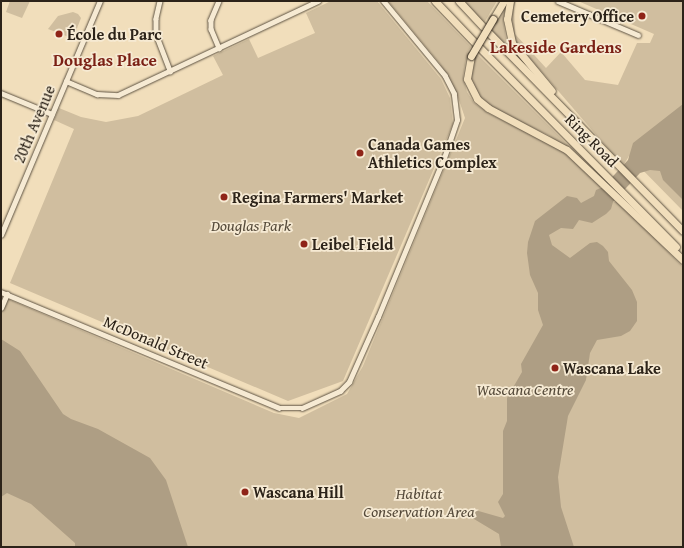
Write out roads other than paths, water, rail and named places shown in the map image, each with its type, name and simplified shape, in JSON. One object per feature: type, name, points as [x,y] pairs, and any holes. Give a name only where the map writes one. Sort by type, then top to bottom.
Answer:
[{"type":"highway","points":[[435,1],[474,42]]},
{"type":"highway","points":[[459,1],[483,27]]},
{"type":"highway","points":[[504,1],[471,56],[468,79],[477,99],[492,110],[562,146],[602,181],[624,197],[683,260]]},
{"type":"highway","points":[[510,1],[507,19],[512,43],[589,136]]},
{"type":"highway","name":"Ring Road","points":[[489,33],[683,231]]},
{"type":"highway","name":"Ring Road","points":[[480,48],[606,174],[624,197],[683,254]]},
{"type":"street","name":"20th Avenue","points":[[1,235],[3,224],[100,1]]},
{"type":"street","points":[[160,1],[156,19],[156,34],[170,71]]},
{"type":"street","points":[[219,1],[211,20],[211,29],[219,48]]},
{"type":"street","points":[[302,8],[305,1]]},
{"type":"street","points":[[66,82],[97,94],[118,95],[318,1]]},
{"type":"street","name":"McDonald Street","points":[[1,292],[273,406],[285,409],[302,408],[328,398],[349,382],[454,131],[457,120],[455,101],[445,76],[383,1]]},
{"type":"street","points":[[558,1],[638,35]]},
{"type":"street","points":[[1,93],[52,114]]},
{"type":"street","points":[[1,308],[7,294]]},
{"type":"place","name":"Cemetery Office","points":[[642,16]]},
{"type":"place","name":"École du Parc","points":[[59,34]]},
{"type":"place","name":"Canada Games Athletics Complex","points":[[360,153]]},
{"type":"place","name":"Regina Farmers' Market","points":[[224,197]]},
{"type":"place","name":"Leibel Field","points":[[304,244]]},
{"type":"place","name":"Wascana Lake","points":[[555,368]]},
{"type":"place","name":"Wascana Hill","points":[[245,492]]},
{"type":"district","name":"Lakeside Gardens","points":[[556,47]]},
{"type":"district","name":"Douglas Place","points":[[105,60]]},
{"type":"park label","name":"Douglas Park","points":[[251,225]]},
{"type":"park label","name":"Wascana Centre","points":[[525,389]]},
{"type":"park label","name":"Habitat Conservation Area","points":[[419,502]]}]
